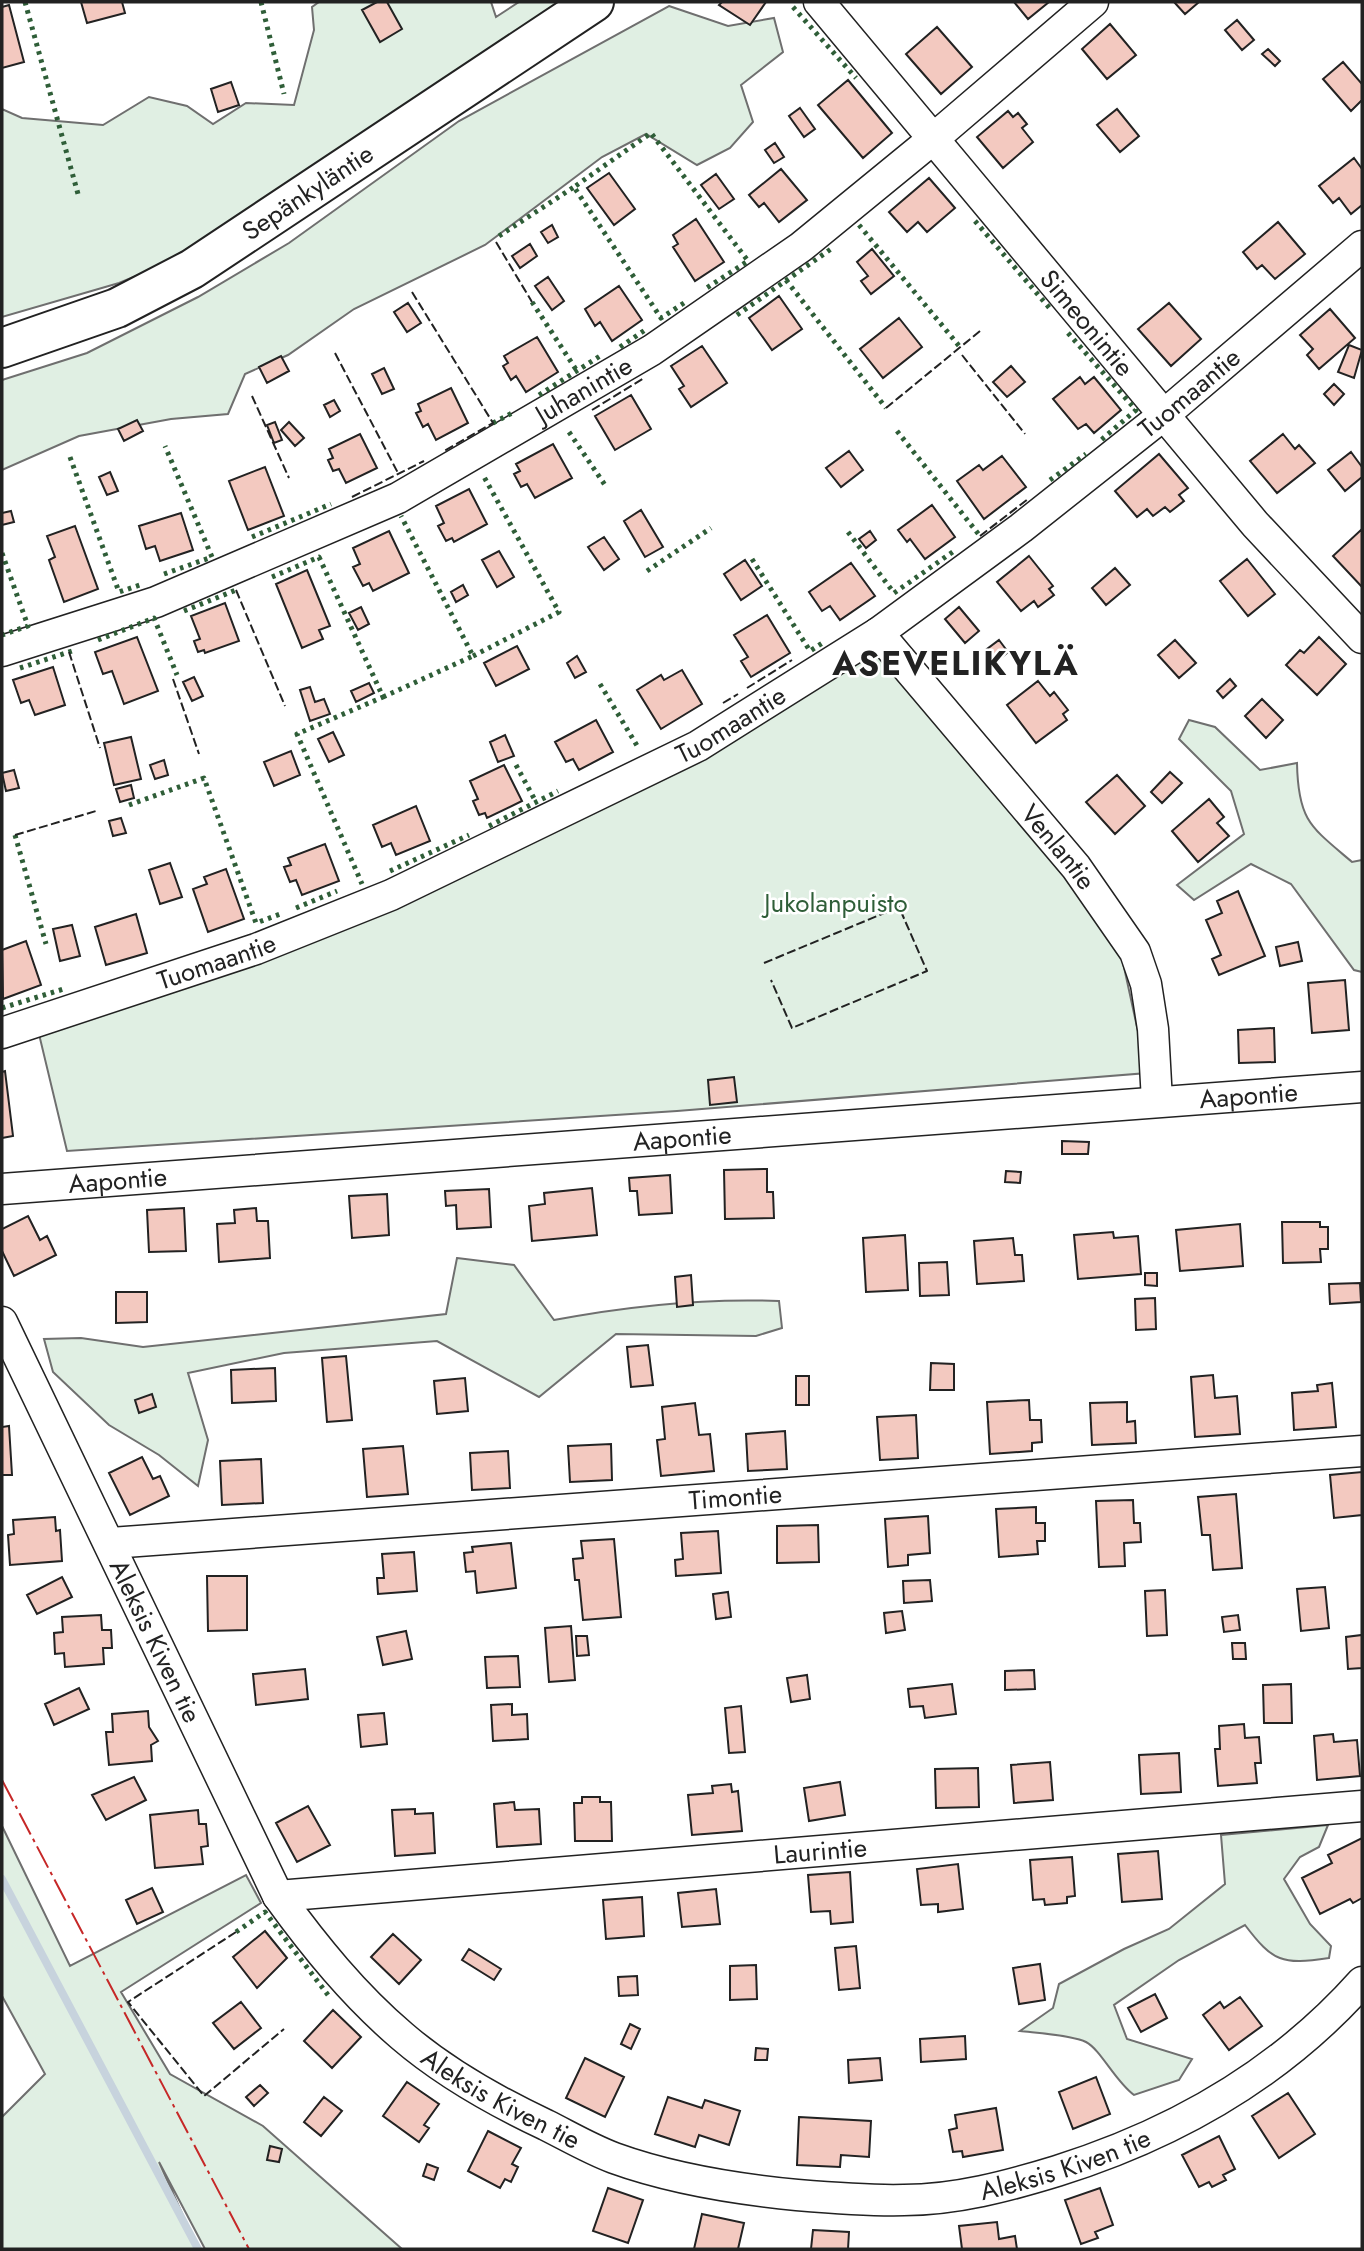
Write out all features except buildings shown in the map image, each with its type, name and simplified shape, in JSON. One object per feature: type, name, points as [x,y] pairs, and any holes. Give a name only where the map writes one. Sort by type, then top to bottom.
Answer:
[{"type":"main road","name":"Sepänkyläntie","points":[[2,348],[117,308],[192,269],[594,2]]},
{"type":"street","name":"Simeonintie","points":[[818,2],[1255,524],[1362,638]]},
{"type":"street","name":"Juhanintie","points":[[2,651],[156,602],[398,498],[652,350],[801,247],[933,139],[1093,2]]},
{"type":"street","name":"Tuomaantie","points":[[2,1033],[130,993],[256,949],[391,895],[698,746],[878,633],[1021,528],[1165,414],[1362,246]]},
{"type":"street","name":"Venlantie","points":[[878,633],[1076,867],[1135,953],[1146,984],[1153,1029],[1157,1101]]},
{"type":"street","name":"Aapontie","points":[[2,1189],[1362,1087]]},
{"type":"street","name":"Aleksis Kiven tie","points":[[2,1322],[111,1543],[278,1896],[310,1941],[354,1991],[403,2038],[499,2103],[612,2157],[684,2178],[741,2189],[826,2197],[905,2200],[959,2195],[1019,2183],[1131,2145],[1185,2121],[1260,2075],[1341,2005],[1362,1982]]},
{"type":"street","name":"Timontie","points":[[111,1543],[1362,1451]]},
{"type":"street","name":"Laurintie","points":[[278,1896],[1362,1806]]},
{"type":"green space","points":[[319,2],[491,2],[496,17],[519,2],[565,2],[247,212],[158,267],[119,283],[2,317],[2,109],[22,118],[103,125],[149,97],[187,106],[213,124],[246,103],[294,105],[314,30],[312,7]]},
{"type":"green space","points":[[669,6],[728,26],[774,18],[783,52],[741,85],[753,122],[730,148],[697,165],[646,134],[602,157],[485,245],[354,309],[288,355],[245,374],[228,414],[171,419],[79,436],[2,470],[2,380],[87,353],[198,297],[289,243],[459,121]]},
{"type":"green space","name":"Jukolanpuisto","points":[[872,649],[1063,869],[1122,958],[1147,1073],[677,1111],[67,1151],[38,1030],[395,905]]},
{"type":"green space","points":[[1189,720],[1215,727],[1260,770],[1297,763],[1300,798],[1310,821],[1326,840],[1352,862],[1362,860],[1362,972],[1354,970],[1291,884],[1251,864],[1194,900],[1177,885],[1244,834],[1231,791],[1179,739]]},
{"type":"green space","points":[[457,1258],[514,1265],[554,1320],[666,1304],[779,1301],[782,1328],[756,1336],[616,1334],[539,1397],[437,1341],[284,1353],[188,1373],[208,1440],[198,1486],[159,1455],[109,1425],[53,1372],[44,1339],[81,1338],[143,1347],[446,1314]]},
{"type":"green space","points":[[1328,1825],[1319,1847],[1300,1857],[1284,1879],[1310,1924],[1331,1946],[1329,1958],[1300,1961],[1280,1958],[1263,1947],[1245,1925],[1179,1960],[1114,2005],[1127,2039],[1192,2059],[1179,2080],[1134,2095],[1086,2042],[1063,2036],[1020,2031],[1053,2008],[1059,1984],[1124,1949],[1169,1929],[1225,1884],[1221,1835]]},
{"type":"green space","points":[[2,1826],[70,1966],[246,1875],[261,1903],[121,1992],[170,2074],[263,2126],[402,2249],[205,2249],[159,2162],[198,2249],[2,2249],[2,2117],[45,2074],[2,1996]]},
{"type":"waterway","points":[[2,1879],[198,2249]]},
{"type":"hedge","points":[[25,2],[78,194]]},
{"type":"hedge","points":[[261,2],[284,94]]},
{"type":"hedge","points":[[793,7],[856,78]]},
{"type":"hedge","points":[[684,303],[661,318],[574,187],[651,133],[748,261],[705,289]]},
{"type":"hedge","points":[[499,236],[574,187]]},
{"type":"hedge","points":[[975,221],[1052,311]]},
{"type":"hedge","points":[[859,225],[960,347]]},
{"type":"hedge","points":[[737,315],[831,249]]},
{"type":"hedge","points":[[786,280],[886,408]]},
{"type":"hedge","points":[[532,302],[577,371]]},
{"type":"hedge","points":[[620,347],[648,328]]},
{"type":"hedge","points":[[1068,333],[1136,410],[1100,441]]},
{"type":"hedge","points":[[539,395],[600,356]]},
{"type":"hedge","points":[[493,423],[514,412]]},
{"type":"hedge","points":[[897,431],[980,536]]},
{"type":"hedge","points":[[569,432],[607,488]]},
{"type":"hedge","points":[[164,574],[212,557],[165,446]]},
{"type":"hedge","points":[[1050,480],[1086,454]]},
{"type":"hedge","points":[[70,457],[119,592],[140,585]]},
{"type":"hedge","points":[[473,656],[559,612],[483,475]]},
{"type":"hedge","points":[[252,537],[331,504]]},
{"type":"hedge","points":[[383,697],[473,656],[401,516]]},
{"type":"hedge","points":[[647,571],[711,528]]},
{"type":"hedge","points":[[848,532],[894,593],[954,551]]},
{"type":"hedge","points":[[2,553],[28,626],[2,635]]},
{"type":"hedge","points":[[272,577],[319,557],[383,697],[297,734],[362,884]]},
{"type":"hedge","points":[[752,559],[810,651],[824,642]]},
{"type":"hedge","points":[[184,611],[236,590]]},
{"type":"hedge","points":[[98,640],[154,618],[177,675]]},
{"type":"hedge","points":[[20,668],[75,650]]},
{"type":"hedge","points":[[600,684],[639,749]]},
{"type":"hedge","points":[[516,765],[536,802]]},
{"type":"hedge","points":[[129,805],[204,778],[256,923],[283,913]]},
{"type":"hedge","points":[[489,826],[558,791]]},
{"type":"hedge","points":[[15,835],[46,944]]},
{"type":"hedge","points":[[390,871],[469,835]]},
{"type":"hedge","points":[[296,908],[337,891]]},
{"type":"hedge","points":[[2,1008],[67,988]]},
{"type":"hedge","points":[[236,1932],[265,1912],[328,1995]]},
{"type":"fence","points":[[496,242],[532,302]]},
{"type":"fence","points":[[412,292],[493,423],[444,451]]},
{"type":"fence","points":[[886,408],[980,331]]},
{"type":"fence","points":[[335,353],[398,473]]},
{"type":"fence","points":[[962,355],[1025,434]]},
{"type":"fence","points":[[592,410],[644,378]]},
{"type":"fence","points":[[252,396],[289,478]]},
{"type":"fence","points":[[352,497],[424,461]]},
{"type":"fence","points":[[980,536],[1028,499]]},
{"type":"fence","points":[[236,590],[285,706]]},
{"type":"fence","points":[[69,652],[100,748]]},
{"type":"fence","points":[[747,688],[792,660]]},
{"type":"fence","points":[[173,679],[199,754]]},
{"type":"fence","points":[[723,703],[738,694]]},
{"type":"fence","points":[[15,835],[96,811]]},
{"type":"fence","points":[[764,963],[899,907],[927,971],[792,1028],[771,980]]},
{"type":"fence","points":[[236,1932],[128,2002],[204,2096],[284,2029]]},
{"type":"power","points":[[2,1780],[249,2249]]},
{"type":"district","name":"ASEVELIKYLÄ","points":[[956,663]]}]
